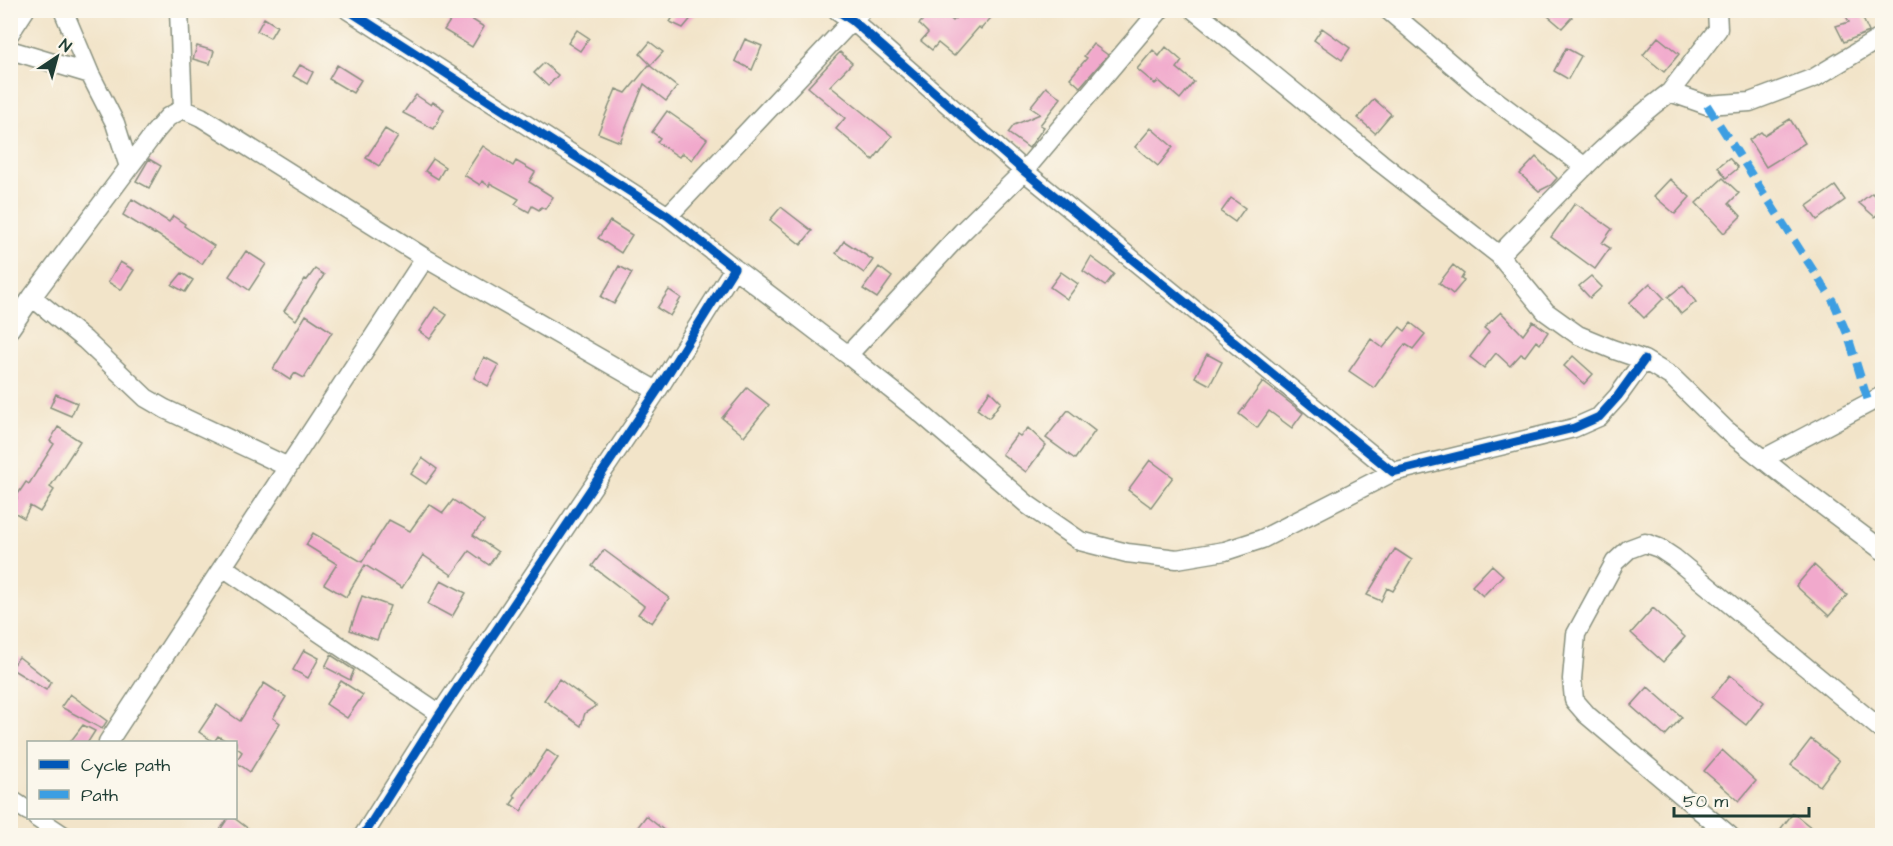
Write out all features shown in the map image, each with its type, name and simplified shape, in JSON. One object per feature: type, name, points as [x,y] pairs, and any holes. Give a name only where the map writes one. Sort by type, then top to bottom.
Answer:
[{"type":"street","points":[[10,33],[25,10]]},
{"type":"street","points":[[63,10],[90,74],[116,123],[129,167]]},
{"type":"street","points":[[179,10],[183,109]]},
{"type":"street","points":[[348,10],[668,216],[848,355],[965,450],[1028,505],[1080,540],[1127,553],[1177,559],[1225,551],[1262,539],[1393,472],[1574,428],[1599,417],[1618,396],[1644,360]]},
{"type":"street","points":[[837,10],[857,16],[1024,171],[1393,472]]},
{"type":"street","points":[[848,355],[962,232],[1024,171],[1160,10]]},
{"type":"street","points":[[1194,10],[1499,255],[1546,312],[1578,334],[1644,360],[1672,377],[1725,429],[1882,550]]},
{"type":"street","points":[[1388,10],[1483,91],[1585,167]]},
{"type":"street","points":[[1499,255],[1585,167],[1652,106],[1671,92],[1718,29],[1717,10]]},
{"type":"street","points":[[668,216],[857,16]]},
{"type":"street","points":[[1671,92],[1707,105],[1750,102],[1814,78],[1882,37]]},
{"type":"street","points":[[10,50],[90,74]]},
{"type":"street","points":[[10,329],[156,131],[168,117],[183,109]]},
{"type":"street","points":[[183,109],[201,117],[425,258],[657,391]]},
{"type":"street","points":[[109,741],[425,258]]},
{"type":"street","points":[[363,836],[440,714],[657,391],[734,268]]},
{"type":"street","points":[[32,297],[85,340],[146,398],[288,467]]},
{"type":"street","points":[[1762,459],[1882,396]]},
{"type":"street","points":[[1731,836],[1587,715],[1574,700],[1572,679],[1576,634],[1615,562],[1629,549],[1645,543],[1659,548],[1674,558],[1882,730]]},
{"type":"street","points":[[223,567],[440,714]]},
{"type":"street","points":[[10,799],[27,810]]},
{"type":"building","points":[[457,10],[484,27],[472,47],[444,30]]},
{"type":"building","points":[[677,10],[698,10],[683,28],[670,22]]},
{"type":"building","points":[[910,10],[941,10],[953,21],[963,10],[998,10],[981,29],[979,27],[954,56],[938,43],[932,50],[921,41],[928,33],[919,24],[922,21]]},
{"type":"building","points":[[1541,10],[1564,10],[1572,17],[1562,28]]},
{"type":"building","points":[[1859,10],[1869,32],[1844,42],[1836,26],[1849,22],[1846,16]]},
{"type":"building","points":[[264,18],[277,26],[270,38],[257,31]]},
{"type":"building","points":[[1322,28],[1350,48],[1342,60],[1314,40]]},
{"type":"building","points":[[577,30],[589,38],[580,51],[568,43]]},
{"type":"building","points":[[1658,37],[1679,54],[1664,72],[1643,55]]},
{"type":"building","points":[[745,39],[762,46],[752,70],[735,61]]},
{"type":"building","points":[[650,42],[663,52],[651,65],[640,54]]},
{"type":"building","points":[[1093,44],[1108,55],[1080,87],[1070,78],[1087,58],[1084,56]]},
{"type":"building","points":[[197,46],[214,51],[210,64],[193,59]]},
{"type":"building","points":[[1166,47],[1182,61],[1177,68],[1194,82],[1180,99],[1159,81],[1155,84],[1137,69],[1153,50],[1159,56]]},
{"type":"building","points":[[1566,48],[1581,56],[1568,79],[1554,71]]},
{"type":"building","points":[[840,52],[852,63],[830,86],[892,136],[873,160],[836,129],[845,118],[808,87]]},
{"type":"building","points":[[544,63],[558,75],[548,86],[534,73]]},
{"type":"building","points":[[300,65],[313,72],[307,84],[293,76]]},
{"type":"building","points":[[337,65],[361,80],[353,93],[329,79]]},
{"type":"building","points":[[649,65],[677,87],[666,101],[644,84],[620,142],[598,133],[616,89],[626,93]]},
{"type":"building","points":[[1046,87],[1061,98],[1040,125],[1044,127],[1029,148],[1008,133],[1014,125],[1040,114],[1030,107]]},
{"type":"building","points":[[416,95],[431,105],[433,102],[444,109],[434,129],[403,113]]},
{"type":"building","points":[[1374,99],[1391,114],[1375,133],[1358,118]]},
{"type":"building","points":[[667,111],[707,139],[692,160],[682,153],[679,157],[657,142],[660,138],[652,132]]},
{"type":"building","points":[[1790,119],[1805,143],[1766,167],[1749,140],[1761,132],[1764,135]]},
{"type":"building","points":[[1151,128],[1173,147],[1158,166],[1135,147]]},
{"type":"building","points":[[385,129],[398,137],[379,166],[366,158]]},
{"type":"building","points":[[483,146],[513,166],[516,161],[535,172],[529,182],[553,197],[545,209],[541,207],[539,210],[532,206],[529,212],[515,204],[519,199],[490,183],[489,186],[482,181],[480,185],[464,175]]},
{"type":"building","points":[[1536,157],[1557,178],[1551,185],[1539,191],[1520,174]]},
{"type":"building","points":[[1729,158],[1738,168],[1726,178],[1718,167]]},
{"type":"building","points":[[149,159],[161,166],[149,188],[136,181]]},
{"type":"building","points":[[433,159],[445,167],[438,179],[425,171]]},
{"type":"building","points":[[1723,178],[1739,193],[1729,203],[1741,216],[1724,233],[1696,203]]},
{"type":"building","points":[[1670,179],[1690,197],[1675,214],[1654,196]]},
{"type":"building","points":[[1835,186],[1845,200],[1817,220],[1807,206]]},
{"type":"building","points":[[1872,193],[1882,204],[1882,208],[1875,217],[1859,203]]},
{"type":"building","points":[[1231,198],[1245,208],[1235,222],[1221,212]]},
{"type":"building","points":[[132,199],[169,222],[173,216],[214,246],[202,264],[123,215]]},
{"type":"building","points":[[1575,203],[1612,229],[1602,243],[1610,248],[1595,269],[1551,237]]},
{"type":"building","points":[[781,207],[812,231],[801,245],[770,220]]},
{"type":"building","points":[[610,221],[632,235],[621,253],[598,238]]},
{"type":"building","points":[[844,241],[873,260],[864,273],[836,253]]},
{"type":"building","points":[[246,251],[266,264],[249,290],[229,276]]},
{"type":"building","points":[[1091,257],[1114,274],[1105,286],[1083,271]]},
{"type":"building","points":[[120,262],[134,270],[121,290],[108,282]]},
{"type":"building","points":[[1453,265],[1464,274],[1461,279],[1464,281],[1453,294],[1439,283]]},
{"type":"building","points":[[619,266],[632,273],[614,304],[601,297]]},
{"type":"building","points":[[879,267],[892,277],[877,298],[863,289]]},
{"type":"building","points":[[315,269],[324,275],[296,320],[284,311],[305,279],[307,280]]},
{"type":"building","points":[[1061,272],[1078,284],[1067,299],[1050,287]]},
{"type":"building","points":[[182,273],[193,280],[185,292],[172,285]]},
{"type":"building","points":[[1591,276],[1602,287],[1590,298],[1579,286]]},
{"type":"building","points":[[1650,283],[1664,298],[1644,318],[1629,303]]},
{"type":"building","points":[[1683,285],[1696,302],[1681,314],[1668,297]]},
{"type":"building","points":[[669,290],[681,298],[670,316],[657,308]]},
{"type":"building","points":[[435,307],[447,315],[430,339],[419,331]]},
{"type":"building","points":[[1501,312],[1523,335],[1533,321],[1548,332],[1540,344],[1536,341],[1525,356],[1521,354],[1510,366],[1496,353],[1484,368],[1470,357],[1489,332],[1484,328]]},
{"type":"building","points":[[306,315],[332,332],[304,378],[295,373],[290,380],[273,369]]},
{"type":"building","points":[[1411,323],[1425,334],[1413,349],[1405,344],[1374,388],[1349,371],[1371,339],[1383,348],[1400,327],[1405,331]]},
{"type":"building","points":[[1207,354],[1222,362],[1210,385],[1195,377]]},
{"type":"building","points":[[1573,356],[1593,374],[1584,384],[1564,366]]},
{"type":"building","points":[[484,357],[499,365],[488,386],[474,378]]},
{"type":"building","points":[[1263,382],[1303,413],[1292,428],[1269,411],[1257,428],[1239,414]]},
{"type":"building","points":[[747,388],[769,405],[744,436],[722,418]]},
{"type":"building","points":[[990,391],[1001,402],[989,418],[977,409]]},
{"type":"building","points":[[56,394],[77,403],[71,416],[50,407]]},
{"type":"building","points":[[1068,410],[1095,431],[1075,459],[1046,438]]},
{"type":"building","points":[[58,427],[80,441],[50,487],[54,490],[40,512],[30,506],[24,518],[10,510],[26,482],[29,484],[54,444],[50,441]]},
{"type":"building","points":[[1028,428],[1046,445],[1026,472],[1002,454],[1017,434],[1020,436]]},
{"type":"building","points":[[422,458],[437,469],[426,484],[411,474]]},
{"type":"building","points":[[1150,460],[1173,477],[1151,507],[1128,490]]},
{"type":"building","points":[[453,500],[484,521],[473,535],[498,552],[489,565],[469,551],[452,575],[423,555],[402,588],[365,565],[346,597],[324,584],[337,564],[306,545],[313,533],[362,562],[389,520],[410,531],[429,504],[443,513]]},
{"type":"building","points":[[1395,549],[1412,560],[1393,591],[1387,588],[1381,601],[1367,595]]},
{"type":"building","points":[[604,550],[669,598],[652,623],[638,614],[644,606],[592,566]]},
{"type":"building","points":[[1492,565],[1503,575],[1483,596],[1472,586]]},
{"type":"building","points":[[1814,565],[1847,595],[1829,616],[1796,586]]},
{"type":"building","points":[[441,580],[466,593],[452,617],[428,604]]},
{"type":"building","points":[[362,596],[390,606],[377,640],[350,630]]},
{"type":"building","points":[[1653,608],[1685,637],[1663,662],[1631,633]]},
{"type":"building","points":[[304,650],[319,658],[308,678],[293,670]]},
{"type":"building","points":[[331,655],[354,670],[350,680],[325,667]]},
{"type":"building","points":[[19,657],[51,682],[46,690],[10,668]]},
{"type":"building","points":[[1730,675],[1764,702],[1746,725],[1712,698]]},
{"type":"building","points":[[559,679],[596,706],[585,713],[581,726],[544,700]]},
{"type":"building","points":[[341,681],[363,695],[347,718],[326,704]]},
{"type":"building","points":[[264,683],[286,697],[273,718],[280,723],[250,772],[237,763],[242,752],[237,748],[237,741],[226,741],[218,736],[212,741],[199,732],[217,705],[240,721]]},
{"type":"building","points":[[1648,687],[1682,717],[1665,736],[1631,706]]},
{"type":"building","points":[[70,694],[107,721],[102,729],[61,707]]},
{"type":"building","points":[[83,725],[95,731],[89,741],[71,741]]},
{"type":"building","points":[[1811,739],[1839,761],[1820,786],[1791,765]]},
{"type":"building","points":[[547,750],[558,758],[521,811],[511,804],[516,797],[513,795]]},
{"type":"building","points":[[1722,750],[1756,781],[1739,801],[1704,771]]},
{"type":"building","points":[[1793,813],[1822,836],[1775,836]]},
{"type":"building","points":[[646,816],[671,836],[631,836]]},
{"type":"building","points":[[227,819],[235,819],[258,836],[230,836],[220,830]]},
{"type":"marked path","points":[[1707,105],[1833,301],[1848,336],[1869,404]]},
{"type":"cycle path","points":[[348,10],[668,216],[734,268],[657,391],[440,714],[363,836]]},
{"type":"cycle path","points":[[837,10],[853,21],[1024,171],[1393,472],[1574,428],[1599,417],[1618,396],[1644,360]]}]
